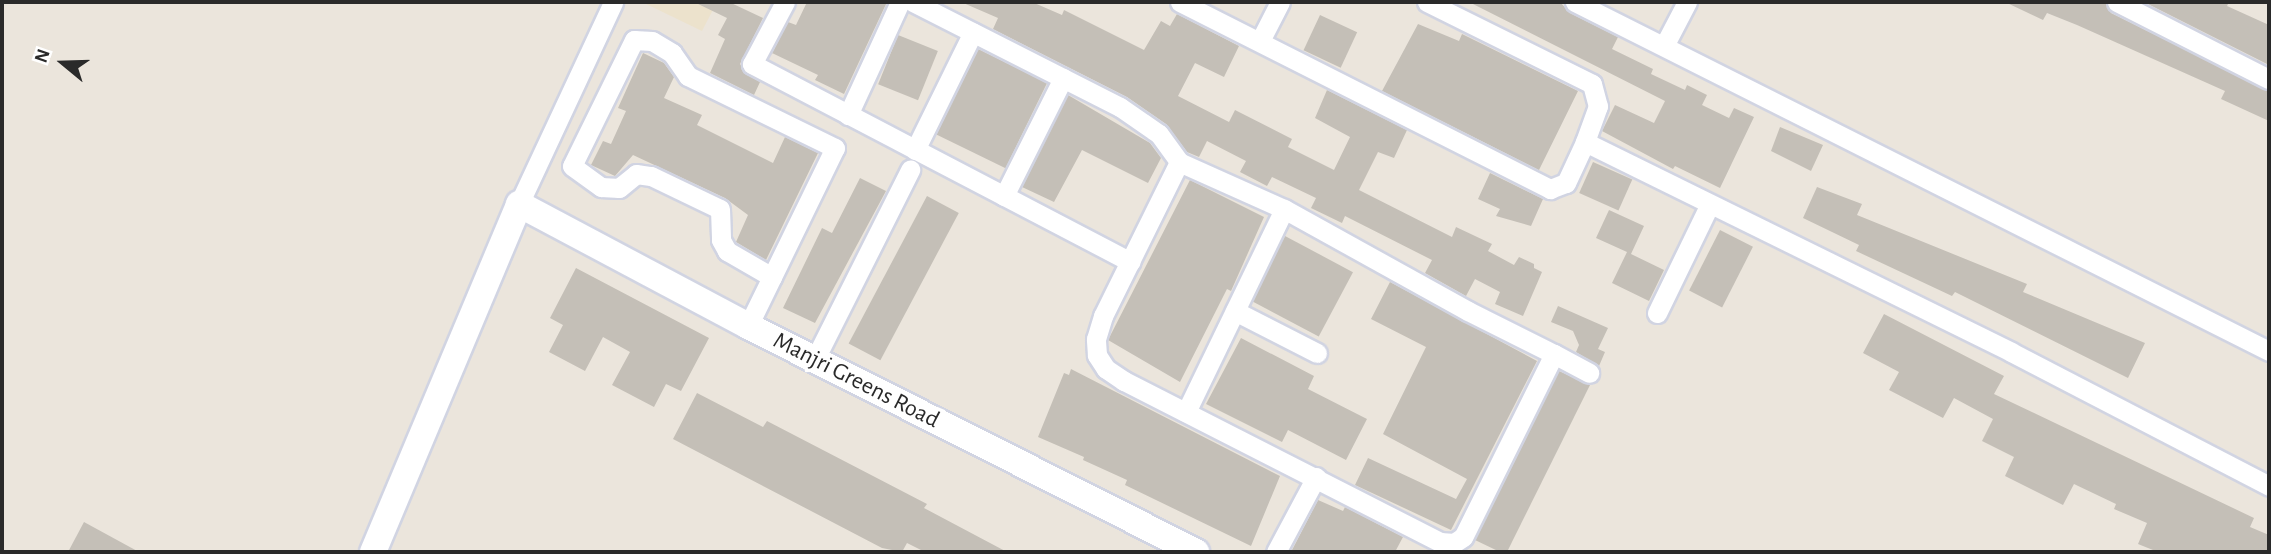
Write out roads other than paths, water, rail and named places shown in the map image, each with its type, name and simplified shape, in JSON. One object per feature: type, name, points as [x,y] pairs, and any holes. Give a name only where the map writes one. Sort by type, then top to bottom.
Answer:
[{"type":"street","points":[[373,552],[519,204],[613,2]]},
{"type":"street","points":[[785,2],[752,64],[1130,262]]},
{"type":"street","points":[[848,115],[900,2]]},
{"type":"street","points":[[913,2],[1144,122],[1172,148],[1179,162],[1284,209],[1589,373]]},
{"type":"street","points":[[1180,2],[1550,189],[1566,183],[1598,106],[1592,85],[1427,2]]},
{"type":"street","points":[[1260,41],[1280,2]]},
{"type":"street","points":[[1575,2],[2269,351]]},
{"type":"street","points":[[1664,46],[1687,2]]},
{"type":"street","points":[[2117,2],[2269,79]]},
{"type":"street","points":[[915,150],[973,32]]},
{"type":"street","points":[[748,326],[772,277],[835,148],[688,76],[672,53],[652,41],[634,40],[572,166],[601,187],[619,188],[636,174],[651,176],[720,209],[721,240],[727,251],[772,277]]},
{"type":"street","points":[[1004,196],[1063,78]]},
{"type":"street","points":[[1585,142],[2011,352],[2269,486]]},
{"type":"street","points":[[1179,162],[1103,316],[1097,355],[1106,369],[1124,381],[1440,542],[1454,543],[1463,537],[1554,354]]},
{"type":"street","points":[[815,359],[910,170]]},
{"type":"street","name":"Manjri Greens Road","points":[[519,204],[748,326],[1196,552]]},
{"type":"street","points":[[1657,313],[1710,204]]},
{"type":"street","points":[[1186,412],[1284,209]]},
{"type":"street","points":[[1235,311],[1317,353]]},
{"type":"street","points":[[1276,552],[1315,477]]}]
